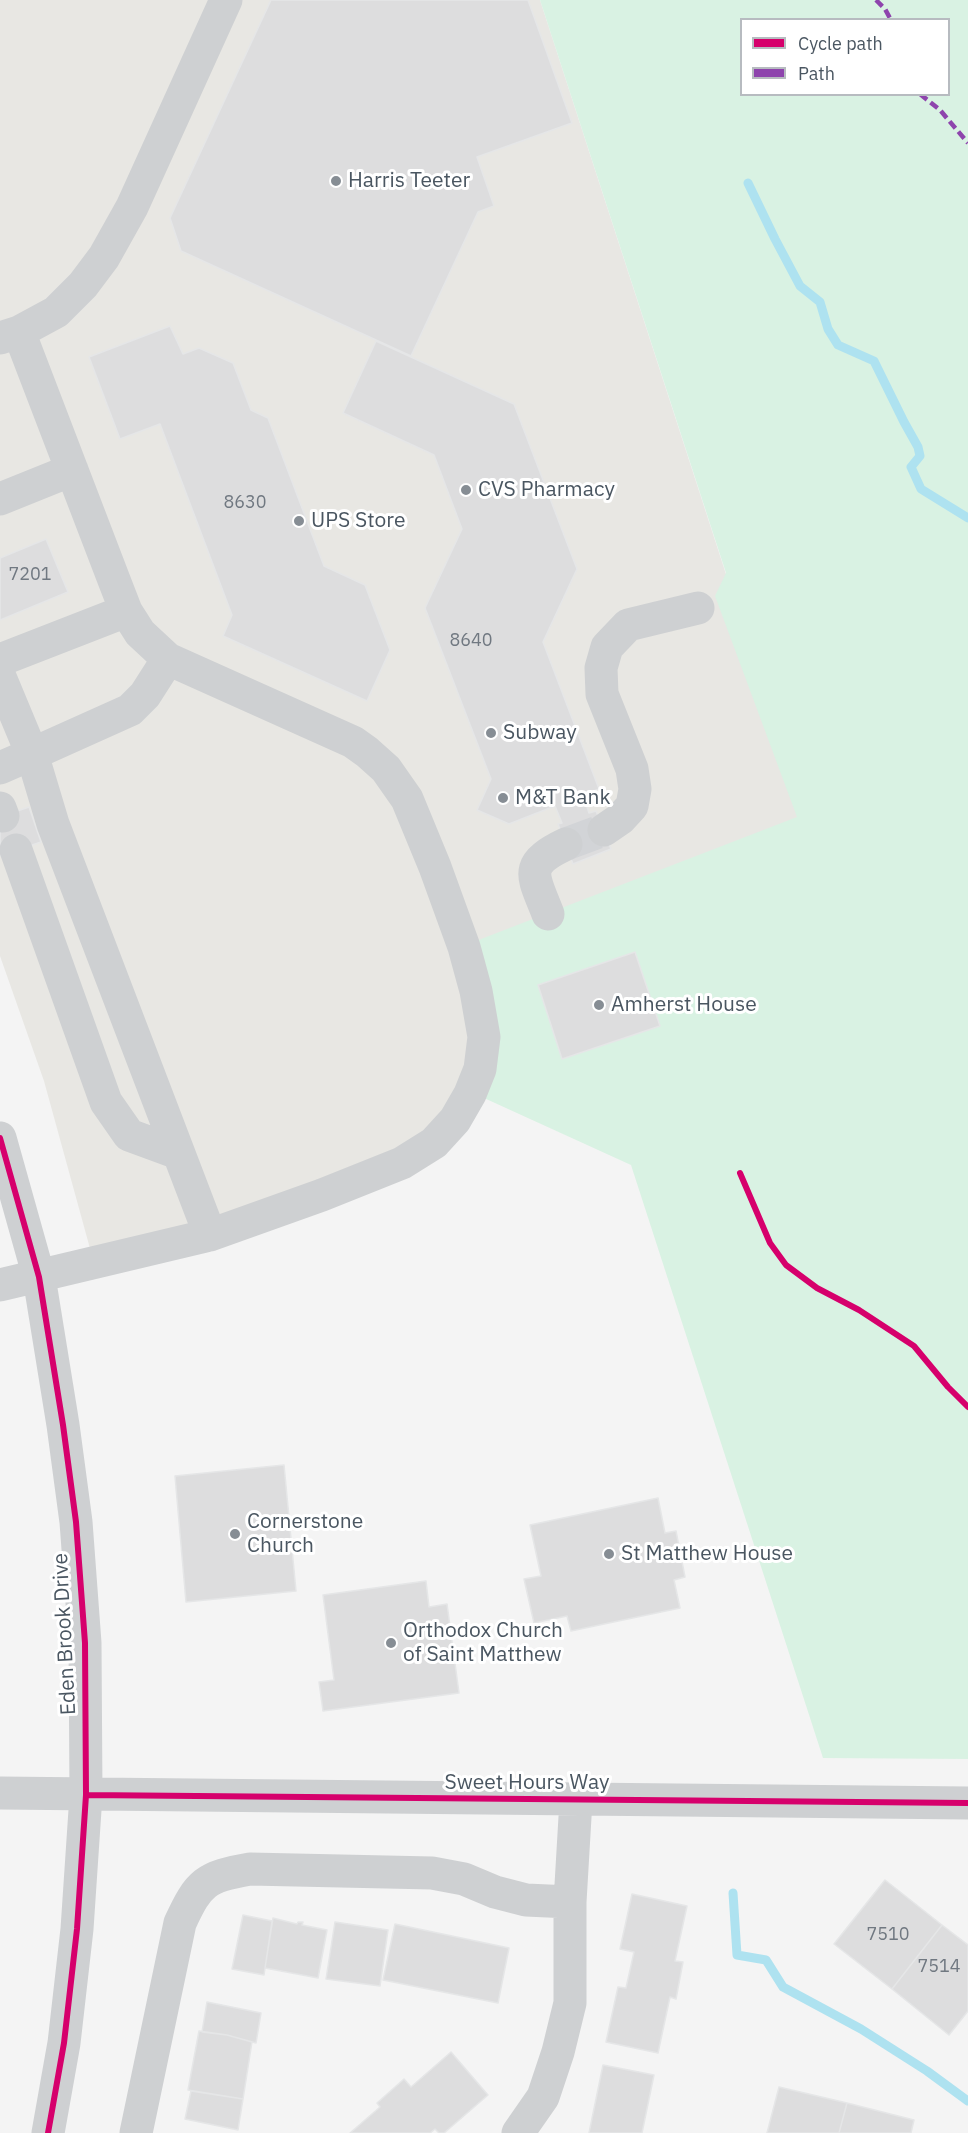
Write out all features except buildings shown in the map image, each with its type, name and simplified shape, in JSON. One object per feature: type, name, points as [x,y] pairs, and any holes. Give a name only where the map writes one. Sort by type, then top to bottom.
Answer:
[{"type":"street","points":[[0,1285],[210,1235],[322,1195],[402,1163],[434,1143],[455,1120],[470,1094],[480,1069],[484,1037],[476,992],[464,947],[407,799],[386,769],[352,742],[168,659],[140,633],[126,611],[72,470],[10,335],[56,312],[83,285],[104,256],[132,207],[226,0]]},
{"type":"street","points":[[0,499],[72,470]]},
{"type":"street","points":[[604,830],[620,819],[632,806],[635,789],[633,769],[602,694],[601,668],[607,647],[628,625],[699,608]]},
{"type":"street","points":[[0,660],[126,611]]},
{"type":"street","points":[[0,768],[130,710],[145,695],[168,659]]},
{"type":"street","points":[[0,677],[32,754],[53,824],[210,1235]]},
{"type":"street","points":[[548,914],[535,882],[535,867],[545,854],[566,844]]},
{"type":"street","points":[[16,850],[106,1102],[129,1135],[178,1153]]},
{"type":"street","name":"Eden Brook Drive","points":[[0,1138],[39,1277],[76,1522],[86,1642],[86,1795],[77,1929],[64,2043],[48,2133]]},
{"type":"street","name":"Sweet Hours Way","points":[[0,1793],[968,1803]]},
{"type":"street","points":[[518,2133],[543,2097],[558,2052],[570,2003],[570,1902],[576,1800]]},
{"type":"street","points":[[136,2133],[180,1923],[192,1897],[207,1881],[225,1873],[250,1869],[432,1874],[464,1879],[495,1892],[526,1900],[570,1902]]},
{"type":"shaded area","points":[[0,0],[540,0],[804,815],[486,1025],[434,1143],[94,1263],[44,1081],[0,956]]},
{"type":"green space","points":[[540,0],[968,0],[968,1759],[823,1758],[631,1165],[473,1093],[463,946],[797,817],[715,596],[726,573]]},
{"type":"waterway","points":[[748,183],[800,286],[820,302],[828,329],[838,345],[874,361],[918,447],[920,456],[911,467],[921,489],[968,518]]},
{"type":"waterway","points":[[733,1893],[737,1955],[766,1960],[783,1987],[861,2029],[927,2071],[968,2101]]},
{"type":"tunnel","points":[[566,844],[604,830]]},
{"type":"marked path","points":[[876,0],[890,18]]},
{"type":"marked path","points":[[922,96],[940,110],[968,143]]},
{"type":"cycle path","points":[[0,1138],[39,1277],[76,1522],[85,1643],[86,1795],[77,1929],[64,2043],[48,2133]]},
{"type":"cycle path","points":[[740,1173],[770,1243],[786,1265],[817,1288],[859,1310],[914,1346],[968,1407]]},
{"type":"cycle path","points":[[86,1795],[968,1803]]},
{"type":"place","name":"Harris Teeter","points":[[336,181]]},
{"type":"place","name":"CVS Pharmacy","points":[[466,490]]},
{"type":"place","name":"UPS Store","points":[[299,521]]},
{"type":"place","name":"Subway","points":[[491,733]]},
{"type":"place","name":"M&T Bank","points":[[503,798]]},
{"type":"place","name":"Amherst House","points":[[599,1005]]},
{"type":"place","name":"Cornerstone Church","points":[[235,1534]]},
{"type":"place","name":"St Matthew House","points":[[609,1554]]},
{"type":"place","name":"Orthodox Church of Saint Matthew","points":[[391,1643]]}]
